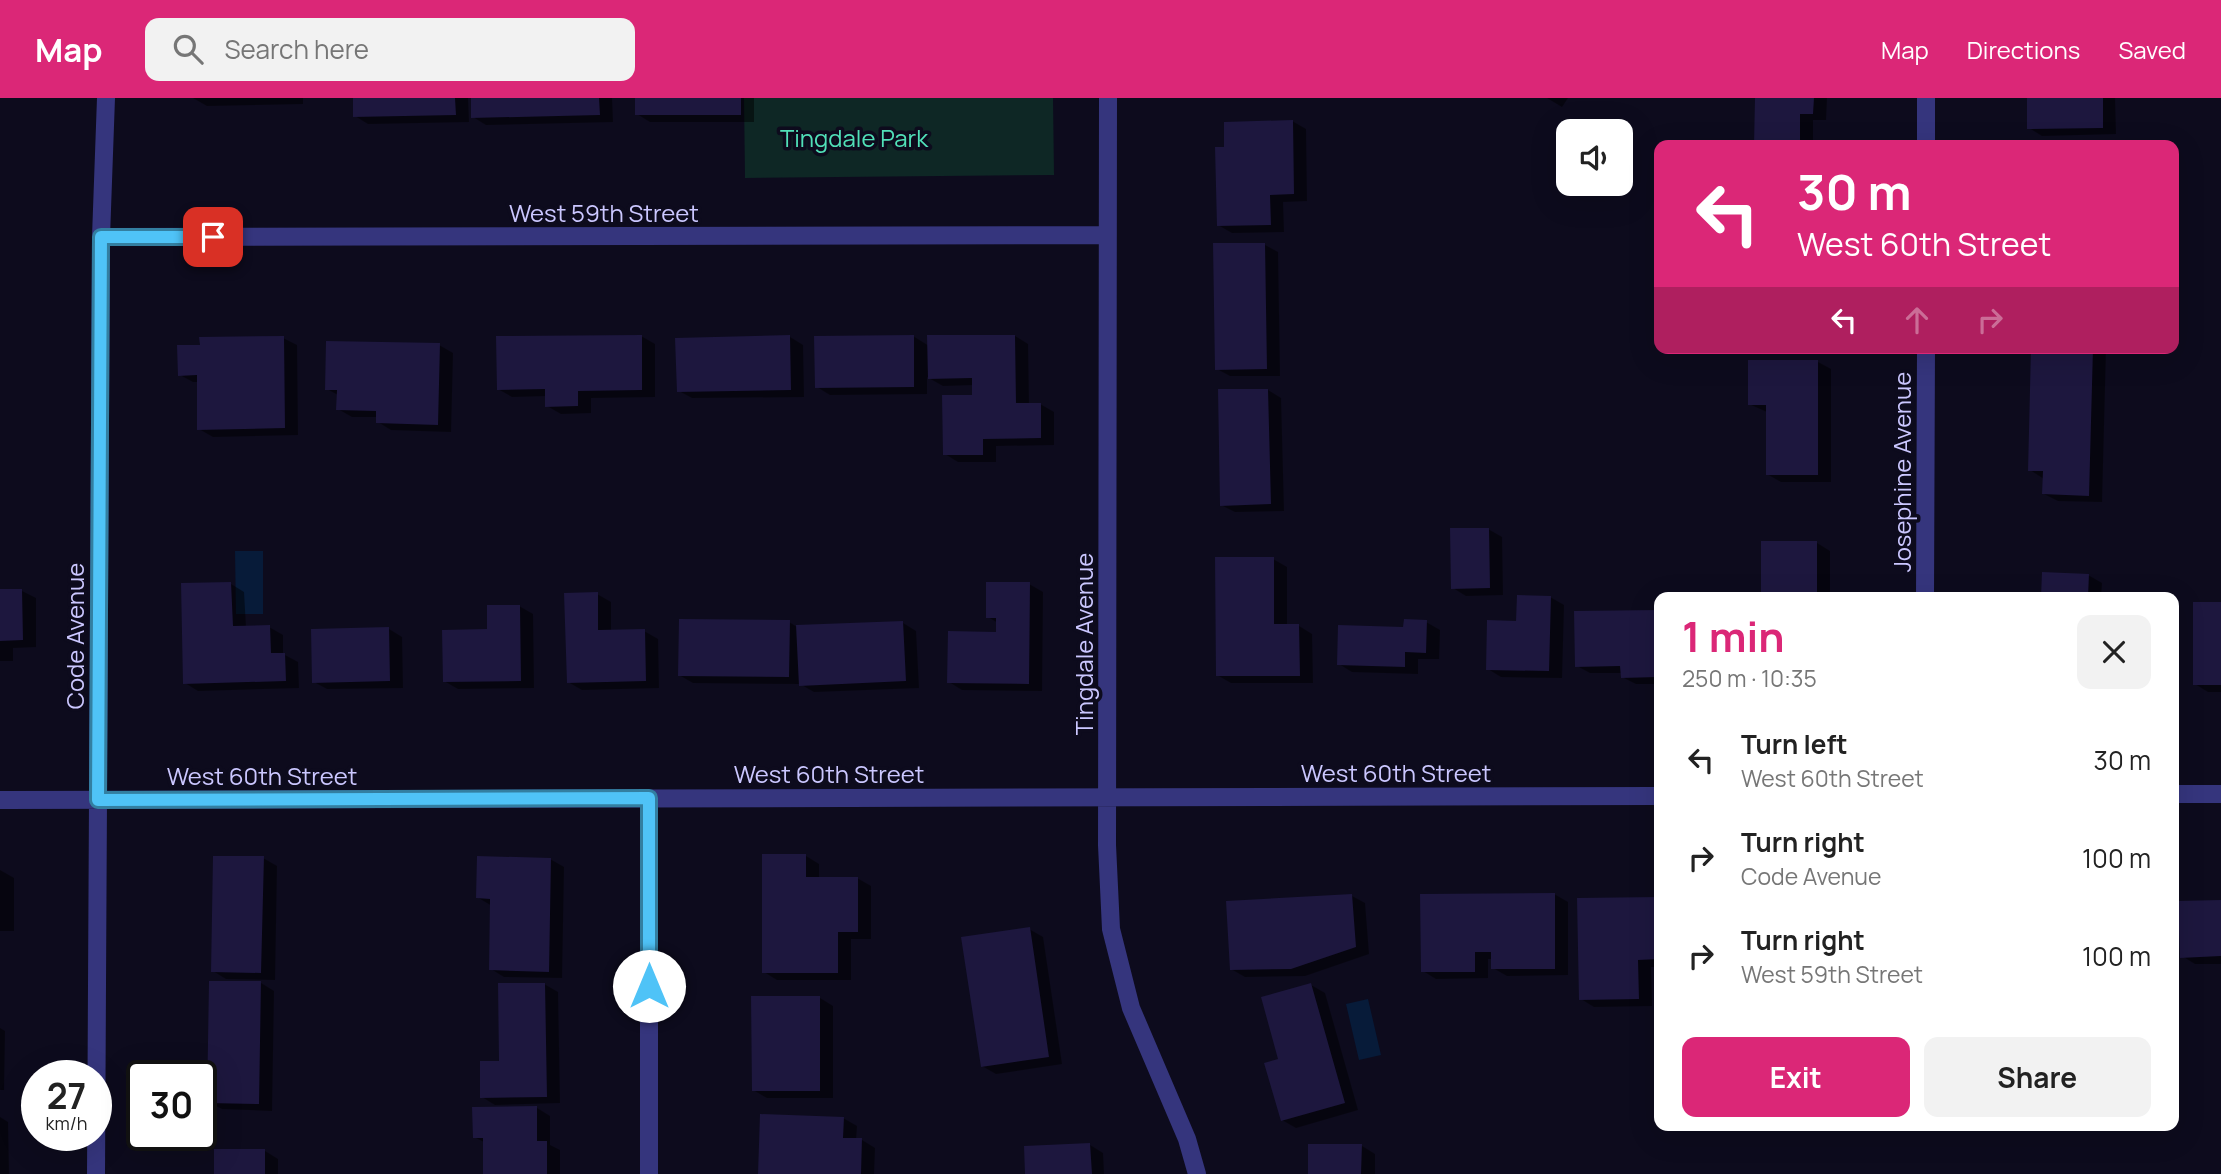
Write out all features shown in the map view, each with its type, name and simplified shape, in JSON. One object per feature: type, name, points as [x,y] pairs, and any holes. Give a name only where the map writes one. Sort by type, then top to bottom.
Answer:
[{"type":"street","name":"Code Avenue","points":[[96,1174],[101,237],[106,98]]},
{"type":"street","name":"Tingdale Avenue","points":[[1108,98],[1107,798],[1111,929],[1131,1008],[1187,1139],[1197,1174]]},
{"type":"street","points":[[1926,98],[1926,140]]},
{"type":"street","name":"West 59th Street","points":[[101,237],[1107,235]]},
{"type":"street","name":"Josephine Avenue","points":[[1925,592],[1926,354]]},
{"type":"street","points":[[2179,794],[2221,794]]},
{"type":"street","name":"West 60th Street","points":[[0,800],[1654,796]]},
{"type":"street","points":[[649,798],[649,1174]]},
{"type":"green space","name":"Tingdale Park","points":[[744,98],[1053,98],[1054,175],[745,178]]},
{"type":"water","points":[[235,551],[263,551],[263,614],[236,614]]},
{"type":"water","points":[[1368,999],[1381,1055],[1359,1060],[1346,1004]]},
{"type":"building","points":[[353,98],[455,98],[456,115],[353,117]]},
{"type":"building","points":[[471,98],[599,98],[600,115],[471,118]]},
{"type":"building","points":[[635,98],[741,98],[741,115],[635,115]]},
{"type":"building","points":[[1755,98],[1814,98],[1813,114],[1800,114],[1800,140],[1754,140]]},
{"type":"building","points":[[2027,98],[2103,98],[2103,128],[2027,129]]},
{"type":"building","points":[[1293,120],[1294,194],[1270,195],[1271,225],[1217,226],[1215,147],[1224,147],[1224,122]]},
{"type":"building","points":[[1213,243],[1265,243],[1267,369],[1215,370]]},
{"type":"building","points":[[642,335],[642,390],[578,391],[578,406],[545,407],[545,389],[497,390],[496,336]]},
{"type":"building","points":[[790,335],[791,390],[677,392],[675,338]]},
{"type":"building","points":[[914,335],[914,387],[815,388],[814,336]]},
{"type":"building","points":[[927,335],[1015,335],[1016,403],[1041,403],[1041,438],[983,439],[983,455],[943,455],[942,395],[972,395],[972,378],[928,379]]},
{"type":"building","points":[[284,336],[285,428],[197,430],[197,375],[178,376],[177,345],[200,345],[199,337]]},
{"type":"building","points":[[326,341],[440,343],[438,425],[376,423],[376,411],[336,410],[337,390],[325,390]]},
{"type":"building","points":[[2031,354],[2093,354],[2089,496],[2042,494],[2043,471],[2028,471]]},
{"type":"building","points":[[1748,360],[1818,360],[1818,475],[1766,475],[1766,405],[1748,405]]},
{"type":"building","points":[[1218,389],[1268,389],[1271,504],[1220,506]]},
{"type":"building","points":[[1450,528],[1489,528],[1490,588],[1451,589]]},
{"type":"building","points":[[1761,541],[1817,541],[1817,592],[1761,592]]},
{"type":"building","points":[[1215,557],[1274,557],[1274,624],[1299,624],[1300,676],[1216,676]]},
{"type":"building","points":[[2042,572],[2089,574],[2088,592],[2041,592]]},
{"type":"building","points":[[231,582],[233,626],[270,625],[271,653],[285,653],[286,681],[183,684],[181,583]]},
{"type":"building","points":[[986,582],[1030,582],[1029,684],[947,683],[948,631],[996,632],[996,618],[986,618]]},
{"type":"building","points":[[0,589],[22,589],[23,640],[0,641]]},
{"type":"building","points":[[598,592],[598,630],[645,629],[646,681],[567,683],[564,593]]},
{"type":"building","points":[[1517,595],[1551,596],[1549,671],[1486,670],[1487,620],[1516,621]]},
{"type":"building","points":[[2193,602],[2221,602],[2221,685],[2193,685]]},
{"type":"building","points":[[487,605],[520,605],[521,681],[443,682],[442,630],[487,629]]},
{"type":"building","points":[[1654,610],[1654,677],[1621,678],[1620,666],[1575,667],[1574,611]]},
{"type":"building","points":[[679,619],[790,620],[789,677],[678,676]]},
{"type":"building","points":[[1404,619],[1427,620],[1426,653],[1405,652],[1405,667],[1337,665],[1338,625],[1403,627]]},
{"type":"building","points":[[903,621],[906,681],[799,686],[796,625]]},
{"type":"building","points":[[389,627],[390,681],[312,683],[311,629]]},
{"type":"building","points":[[762,854],[806,854],[806,877],[858,877],[858,932],[838,932],[838,973],[762,973]]},
{"type":"building","points":[[213,856],[264,856],[261,973],[211,972]]},
{"type":"building","points":[[477,856],[551,858],[549,972],[489,970],[490,899],[476,898]]},
{"type":"building","points":[[1555,893],[1555,969],[1491,969],[1491,952],[1475,952],[1475,972],[1421,972],[1420,894]]},
{"type":"building","points":[[1352,894],[1356,947],[1291,969],[1230,970],[1226,901]]},
{"type":"building","points":[[1654,897],[1654,959],[1638,960],[1639,999],[1579,1000],[1577,898]]},
{"type":"building","points":[[2221,900],[2221,956],[2180,958],[2179,901]]},
{"type":"building","points":[[1030,927],[1049,1057],[981,1067],[961,937]]},
{"type":"building","points":[[209,981],[261,981],[259,1104],[217,1103],[217,1060],[208,1060]]},
{"type":"building","points":[[498,983],[545,983],[547,1097],[480,1098],[480,1061],[499,1061]]},
{"type":"building","points":[[1311,983],[1345,1103],[1281,1121],[1264,1063],[1278,1059],[1261,997]]},
{"type":"building","points":[[751,996],[820,996],[820,1091],[752,1091]]},
{"type":"building","points":[[537,1106],[537,1141],[547,1141],[547,1174],[483,1174],[483,1138],[473,1138],[472,1107]]},
{"type":"building","points":[[760,1114],[844,1117],[843,1138],[862,1138],[861,1174],[758,1174]]},
{"type":"building","points":[[1090,1143],[1092,1174],[1025,1174],[1024,1146]]},
{"type":"building","points":[[1308,1144],[1362,1144],[1361,1174],[1308,1174]]},
{"type":"building","points":[[217,1149],[265,1149],[265,1174],[214,1174],[214,1151]]},
{"type":"route","points":[[213,237],[101,237],[98,800],[649,798],[649,986]]}]
